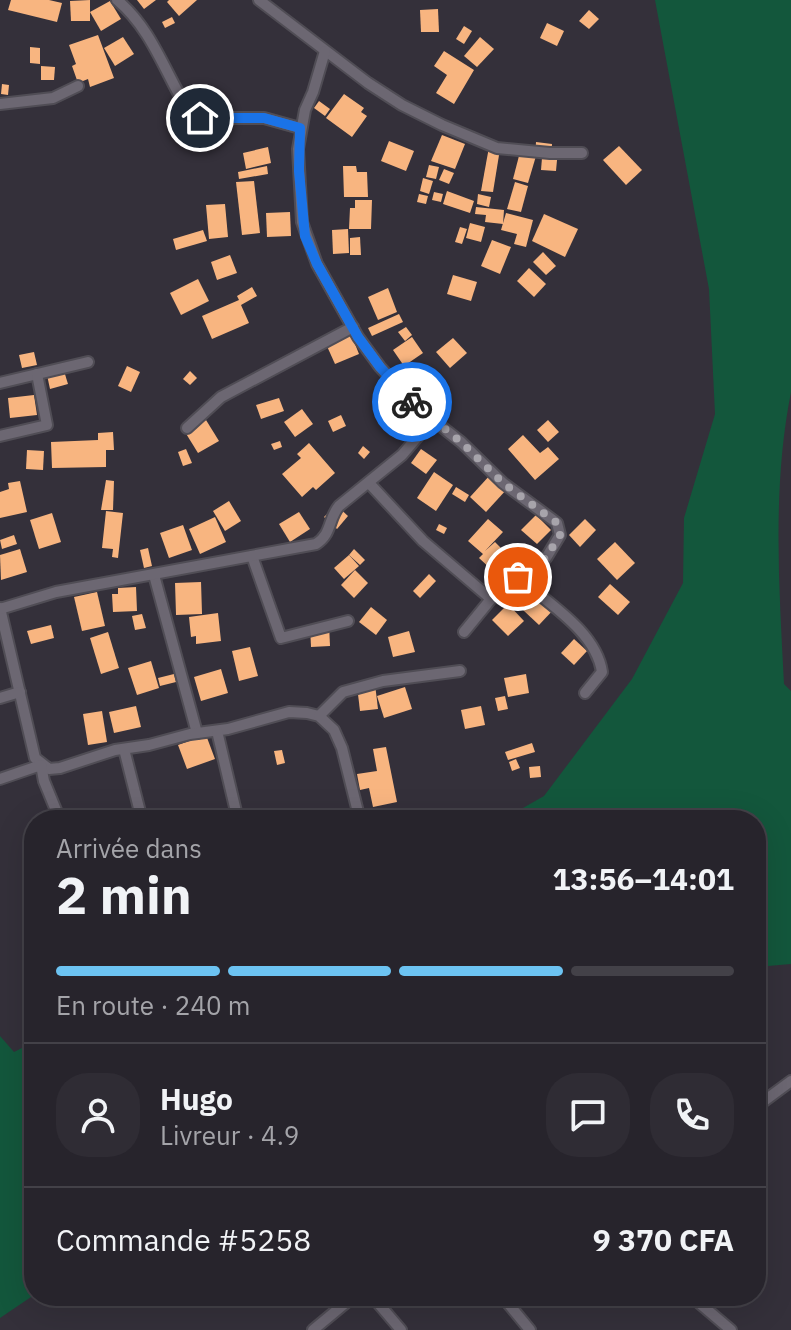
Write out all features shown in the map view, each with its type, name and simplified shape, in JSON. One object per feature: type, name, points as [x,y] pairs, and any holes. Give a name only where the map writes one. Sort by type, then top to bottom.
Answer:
[{"type":"street","points":[[117,0],[133,13],[148,35],[188,110],[200,118],[264,118],[300,128]]},
{"type":"street","points":[[259,0],[402,105],[442,125],[497,148],[582,153]]},
{"type":"street","points":[[325,51],[300,128],[298,149],[305,236],[317,264],[380,367],[432,420],[461,442],[503,483],[557,523],[560,535],[546,558],[491,599],[464,632]]},
{"type":"street","points":[[0,104],[53,98],[78,86]]},
{"type":"street","points":[[187,428],[221,397],[353,327]]},
{"type":"street","points":[[0,383],[88,362]]},
{"type":"street","points":[[0,436],[47,425],[37,374]]},
{"type":"street","points":[[358,810],[342,748],[334,730],[319,716],[289,712],[217,731],[124,749],[60,768],[49,769],[41,765],[35,758],[1,612],[56,592],[316,544],[328,534],[339,506],[402,455],[432,420]]},
{"type":"street","points":[[369,483],[423,541],[491,599]]},
{"type":"street","points":[[252,556],[281,638],[348,621]]},
{"type":"street","points":[[154,575],[197,733]]},
{"type":"street","points":[[518,577],[583,633],[600,658],[602,672],[585,693]]},
{"type":"street","points":[[319,716],[343,692],[383,681],[460,671]]},
{"type":"street","points":[[0,698],[20,692]]},
{"type":"street","points":[[217,731],[236,810]]},
{"type":"street","points":[[124,749],[139,810]]},
{"type":"street","points":[[0,779],[41,765]]},
{"type":"street","points":[[41,765],[56,810]]},
{"type":"street","points":[[766,1100],[791,1081]]},
{"type":"street","points":[[313,1330],[342,1306]]},
{"type":"street","points":[[381,1306],[401,1330]]},
{"type":"street","points":[[510,1306],[530,1330]]},
{"type":"street","points":[[703,1306],[731,1330]]},
{"type":"green space","points":[[655,0],[791,0],[791,392],[781,464],[778,537],[784,684],[791,691],[791,964],[766,966],[766,810],[520,810],[544,796],[632,679],[683,583],[684,518],[715,414],[709,289]]},
{"type":"green space","points":[[0,1036],[14,1052],[24,1047],[24,1302],[0,1318]]},
{"type":"building","points":[[11,0],[62,3],[57,22],[8,10]]},
{"type":"building","points":[[90,0],[90,21],[71,21],[70,1]]},
{"type":"building","points":[[137,0],[156,0],[144,9]]},
{"type":"building","points":[[197,0],[179,16],[167,2]]},
{"type":"building","points":[[110,1],[121,19],[101,31],[90,12]]},
{"type":"building","points":[[438,9],[439,32],[421,32],[420,10]]},
{"type":"building","points":[[589,10],[599,19],[589,29],[579,21]]},
{"type":"building","points":[[172,17],[175,23],[165,28],[162,22]]},
{"type":"building","points":[[547,23],[564,31],[557,46],[540,38]]},
{"type":"building","points":[[464,26],[472,31],[464,44],[456,39]]},
{"type":"building","points":[[98,35],[114,78],[90,87],[88,79],[78,83],[72,66],[76,64],[69,45]]},
{"type":"building","points":[[123,37],[134,54],[115,66],[104,48]]},
{"type":"building","points":[[480,37],[494,49],[477,67],[464,56]]},
{"type":"building","points":[[30,47],[40,48],[40,64],[30,63]]},
{"type":"building","points":[[444,51],[474,70],[454,104],[436,93],[447,75],[434,66]]},
{"type":"building","points":[[41,66],[55,67],[54,80],[41,80]]},
{"type":"building","points":[[2,84],[9,85],[8,95],[1,94]]},
{"type":"building","points":[[344,94],[364,108],[361,112],[367,116],[352,137],[326,118]]},
{"type":"building","points":[[319,101],[330,109],[325,116],[314,108]]},
{"type":"building","points":[[442,135],[465,144],[455,169],[431,161]]},
{"type":"building","points":[[389,141],[414,151],[406,171],[381,161]]},
{"type":"building","points":[[536,142],[552,144],[551,157],[535,156]]},
{"type":"building","points":[[619,146],[642,170],[626,185],[603,160]]},
{"type":"building","points":[[268,147],[271,163],[246,169],[243,153]]},
{"type":"building","points":[[489,147],[500,149],[493,192],[481,191]]},
{"type":"building","points":[[520,152],[536,156],[528,183],[513,179]]},
{"type":"building","points":[[542,158],[557,160],[556,171],[541,170]]},
{"type":"building","points":[[429,165],[439,167],[436,179],[426,177]]},
{"type":"building","points":[[267,166],[268,174],[239,179],[238,172]]},
{"type":"building","points":[[343,166],[356,166],[357,172],[367,172],[368,197],[344,197]]},
{"type":"building","points":[[444,169],[454,173],[449,184],[439,180]]},
{"type":"building","points":[[423,178],[433,181],[429,194],[420,191]]},
{"type":"building","points":[[254,181],[260,233],[242,235],[236,182]]},
{"type":"building","points":[[515,182],[528,186],[521,212],[507,209]]},
{"type":"building","points":[[447,191],[474,201],[470,213],[443,204]]},
{"type":"building","points":[[434,192],[443,194],[441,202],[432,200]]},
{"type":"building","points":[[419,194],[428,196],[426,204],[417,202]]},
{"type":"building","points":[[478,194],[491,197],[489,207],[477,204]]},
{"type":"building","points":[[355,200],[372,200],[371,229],[349,229],[350,208],[355,208]]},
{"type":"building","points":[[225,204],[228,237],[209,239],[206,205]]},
{"type":"building","points":[[476,207],[504,210],[503,224],[485,222],[486,215],[475,214]]},
{"type":"building","points":[[290,212],[291,236],[267,237],[266,213]]},
{"type":"building","points":[[506,213],[533,220],[526,247],[514,244],[517,234],[501,230]]},
{"type":"building","points":[[544,214],[578,229],[565,257],[532,241]]},
{"type":"building","points":[[470,223],[485,227],[481,242],[466,238]]},
{"type":"building","points":[[460,227],[467,229],[462,244],[455,242]]},
{"type":"building","points":[[348,229],[349,253],[333,254],[332,230]]},
{"type":"building","points":[[203,230],[207,241],[176,250],[173,239]]},
{"type":"building","points":[[360,237],[361,255],[350,255],[350,238]]},
{"type":"building","points":[[492,240],[511,247],[500,274],[481,266]]},
{"type":"building","points":[[543,252],[556,266],[546,275],[533,262]]},
{"type":"building","points":[[230,255],[237,273],[217,280],[211,262]]},
{"type":"building","points":[[529,268],[546,284],[534,297],[517,281]]},
{"type":"building","points":[[453,275],[477,282],[471,301],[447,294]]},
{"type":"building","points":[[198,279],[209,301],[181,315],[170,293]]},
{"type":"building","points":[[252,287],[257,296],[241,305],[249,323],[212,339],[202,316],[239,300],[237,296]]},
{"type":"building","points":[[388,288],[397,312],[378,320],[368,297]]},
{"type":"building","points":[[399,314],[403,322],[372,336],[368,328]]},
{"type":"building","points":[[406,327],[412,335],[405,341],[398,332]]},
{"type":"building","points":[[351,334],[359,354],[335,364],[326,344]]},
{"type":"building","points":[[412,337],[423,353],[404,366],[393,350]]},
{"type":"building","points":[[453,338],[467,353],[450,368],[436,352]]},
{"type":"building","points":[[34,352],[37,365],[22,368],[19,355]]},
{"type":"building","points":[[127,366],[140,372],[131,392],[118,386]]},
{"type":"building","points":[[64,371],[68,384],[50,389],[47,375]]},
{"type":"building","points":[[190,371],[197,378],[190,385],[183,379]]},
{"type":"building","points":[[34,395],[37,415],[10,418],[8,398]]},
{"type":"building","points":[[279,398],[284,411],[261,419],[256,405]]},
{"type":"building","points":[[378,399],[391,410],[385,416],[373,405]]},
{"type":"building","points":[[302,409],[313,424],[295,437],[284,422]]},
{"type":"building","points":[[341,415],[346,426],[333,432],[328,421]]},
{"type":"building","points":[[206,420],[219,441],[198,453],[185,432]]},
{"type":"building","points":[[548,420],[559,432],[548,442],[537,430]]},
{"type":"building","points":[[113,432],[114,450],[106,450],[106,467],[52,468],[51,442],[98,440],[98,433]]},
{"type":"building","points":[[523,435],[540,453],[548,447],[559,459],[535,480],[508,449]]},
{"type":"building","points":[[280,441],[282,447],[274,450],[271,444]]},
{"type":"building","points":[[309,443],[335,473],[316,490],[313,487],[302,497],[282,474],[301,458],[297,454]]},
{"type":"building","points":[[363,446],[370,452],[364,459],[358,453]]},
{"type":"building","points":[[186,449],[192,463],[183,466],[178,452]]},
{"type":"building","points":[[421,449],[437,460],[426,474],[411,463]]},
{"type":"building","points":[[27,450],[44,451],[43,470],[26,469]]},
{"type":"building","points":[[434,472],[453,485],[436,511],[417,498]]},
{"type":"building","points":[[491,474],[507,489],[486,512],[470,497]]},
{"type":"building","points":[[106,480],[114,481],[113,510],[101,510]]},
{"type":"building","points":[[20,481],[27,512],[0,518],[0,492],[9,489],[8,483]]},
{"type":"building","points":[[456,487],[469,495],[465,502],[452,494]]},
{"type":"building","points":[[229,501],[241,521],[225,531],[213,511]]},
{"type":"building","points":[[336,505],[348,516],[337,529],[324,517]]},
{"type":"building","points":[[106,511],[123,513],[118,558],[112,557],[113,549],[102,548]]},
{"type":"building","points":[[299,512],[310,529],[290,542],[279,524]]},
{"type":"building","points":[[52,513],[61,542],[39,549],[30,520]]},
{"type":"building","points":[[536,515],[551,530],[537,544],[521,530]]},
{"type":"building","points":[[215,517],[226,542],[200,554],[189,529]]},
{"type":"building","points":[[488,519],[503,532],[485,551],[495,542],[509,556],[493,571],[479,558],[483,554],[468,541]]},
{"type":"building","points":[[585,519],[596,530],[580,547],[569,535]]},
{"type":"building","points":[[439,524],[447,528],[444,534],[436,530]]},
{"type":"building","points":[[183,525],[192,550],[169,558],[160,533]]},
{"type":"building","points":[[14,535],[17,544],[2,549],[0,540]]},
{"type":"building","points":[[615,542],[635,563],[617,580],[597,559]]},
{"type":"building","points":[[148,548],[152,566],[144,568],[140,550]]},
{"type":"building","points":[[20,549],[27,572],[1,580],[0,555]]},
{"type":"building","points":[[354,549],[365,560],[360,565],[349,555]]},
{"type":"building","points":[[349,555],[359,566],[344,579],[334,568]]},
{"type":"building","points":[[355,570],[368,583],[354,598],[341,585]]},
{"type":"building","points":[[429,574],[436,581],[420,598],[413,591]]},
{"type":"building","points":[[201,582],[202,614],[176,615],[175,583]]},
{"type":"building","points":[[610,584],[630,602],[618,615],[598,597]]},
{"type":"building","points":[[136,587],[137,611],[113,612],[112,594],[118,594],[118,588]]},
{"type":"building","points":[[97,592],[105,626],[82,631],[74,597]]},
{"type":"building","points":[[539,593],[555,608],[539,625],[523,610]]},
{"type":"building","points":[[508,604],[524,621],[508,636],[492,620]]},
{"type":"building","points":[[371,607],[387,620],[376,635],[359,622]]},
{"type":"building","points":[[218,613],[221,641],[196,644],[196,636],[191,637],[189,617]]},
{"type":"building","points":[[142,614],[146,628],[135,630],[132,616]]},
{"type":"building","points":[[329,624],[330,646],[311,647],[310,625]]},
{"type":"building","points":[[51,625],[54,638],[31,644],[27,631]]},
{"type":"building","points":[[409,631],[415,652],[393,657],[388,637]]},
{"type":"building","points":[[108,632],[119,668],[101,674],[90,638]]},
{"type":"building","points":[[574,639],[587,651],[574,665],[561,653]]},
{"type":"building","points":[[250,647],[258,676],[239,681],[232,651]]},
{"type":"building","points":[[151,661],[159,688],[137,695],[128,668]]},
{"type":"building","points":[[221,669],[228,693],[201,701],[194,677]]},
{"type":"building","points":[[174,674],[176,682],[160,686],[158,678]]},
{"type":"building","points":[[526,674],[529,693],[508,697],[504,678]]},
{"type":"building","points":[[375,684],[378,709],[360,711],[357,686]]},
{"type":"building","points":[[405,687],[412,709],[384,718],[377,696]]},
{"type":"building","points":[[505,696],[508,709],[498,711],[495,698]]},
{"type":"building","points":[[136,706],[141,727],[114,733],[109,712]]},
{"type":"building","points":[[481,706],[485,725],[465,729],[461,710]]},
{"type":"building","points":[[102,711],[107,742],[88,745],[83,714]]},
{"type":"building","points":[[206,735],[215,759],[187,769],[178,745]]},
{"type":"building","points":[[532,743],[535,752],[508,760],[505,752]]},
{"type":"building","points":[[386,747],[397,802],[373,807],[369,788],[360,790],[357,774],[377,771],[373,749]]},
{"type":"building","points":[[282,750],[285,763],[277,765],[274,751]]},
{"type":"building","points":[[516,759],[520,768],[512,771],[509,762]]},
{"type":"building","points":[[540,766],[541,777],[530,778],[529,767]]},
{"type":"way so far","points":[[412,402],[461,442],[503,483],[557,523],[560,535],[546,558],[518,577]]},
{"type":"route","points":[[200,118],[264,118],[300,128],[299,171],[305,236],[358,337],[412,402]]}]
